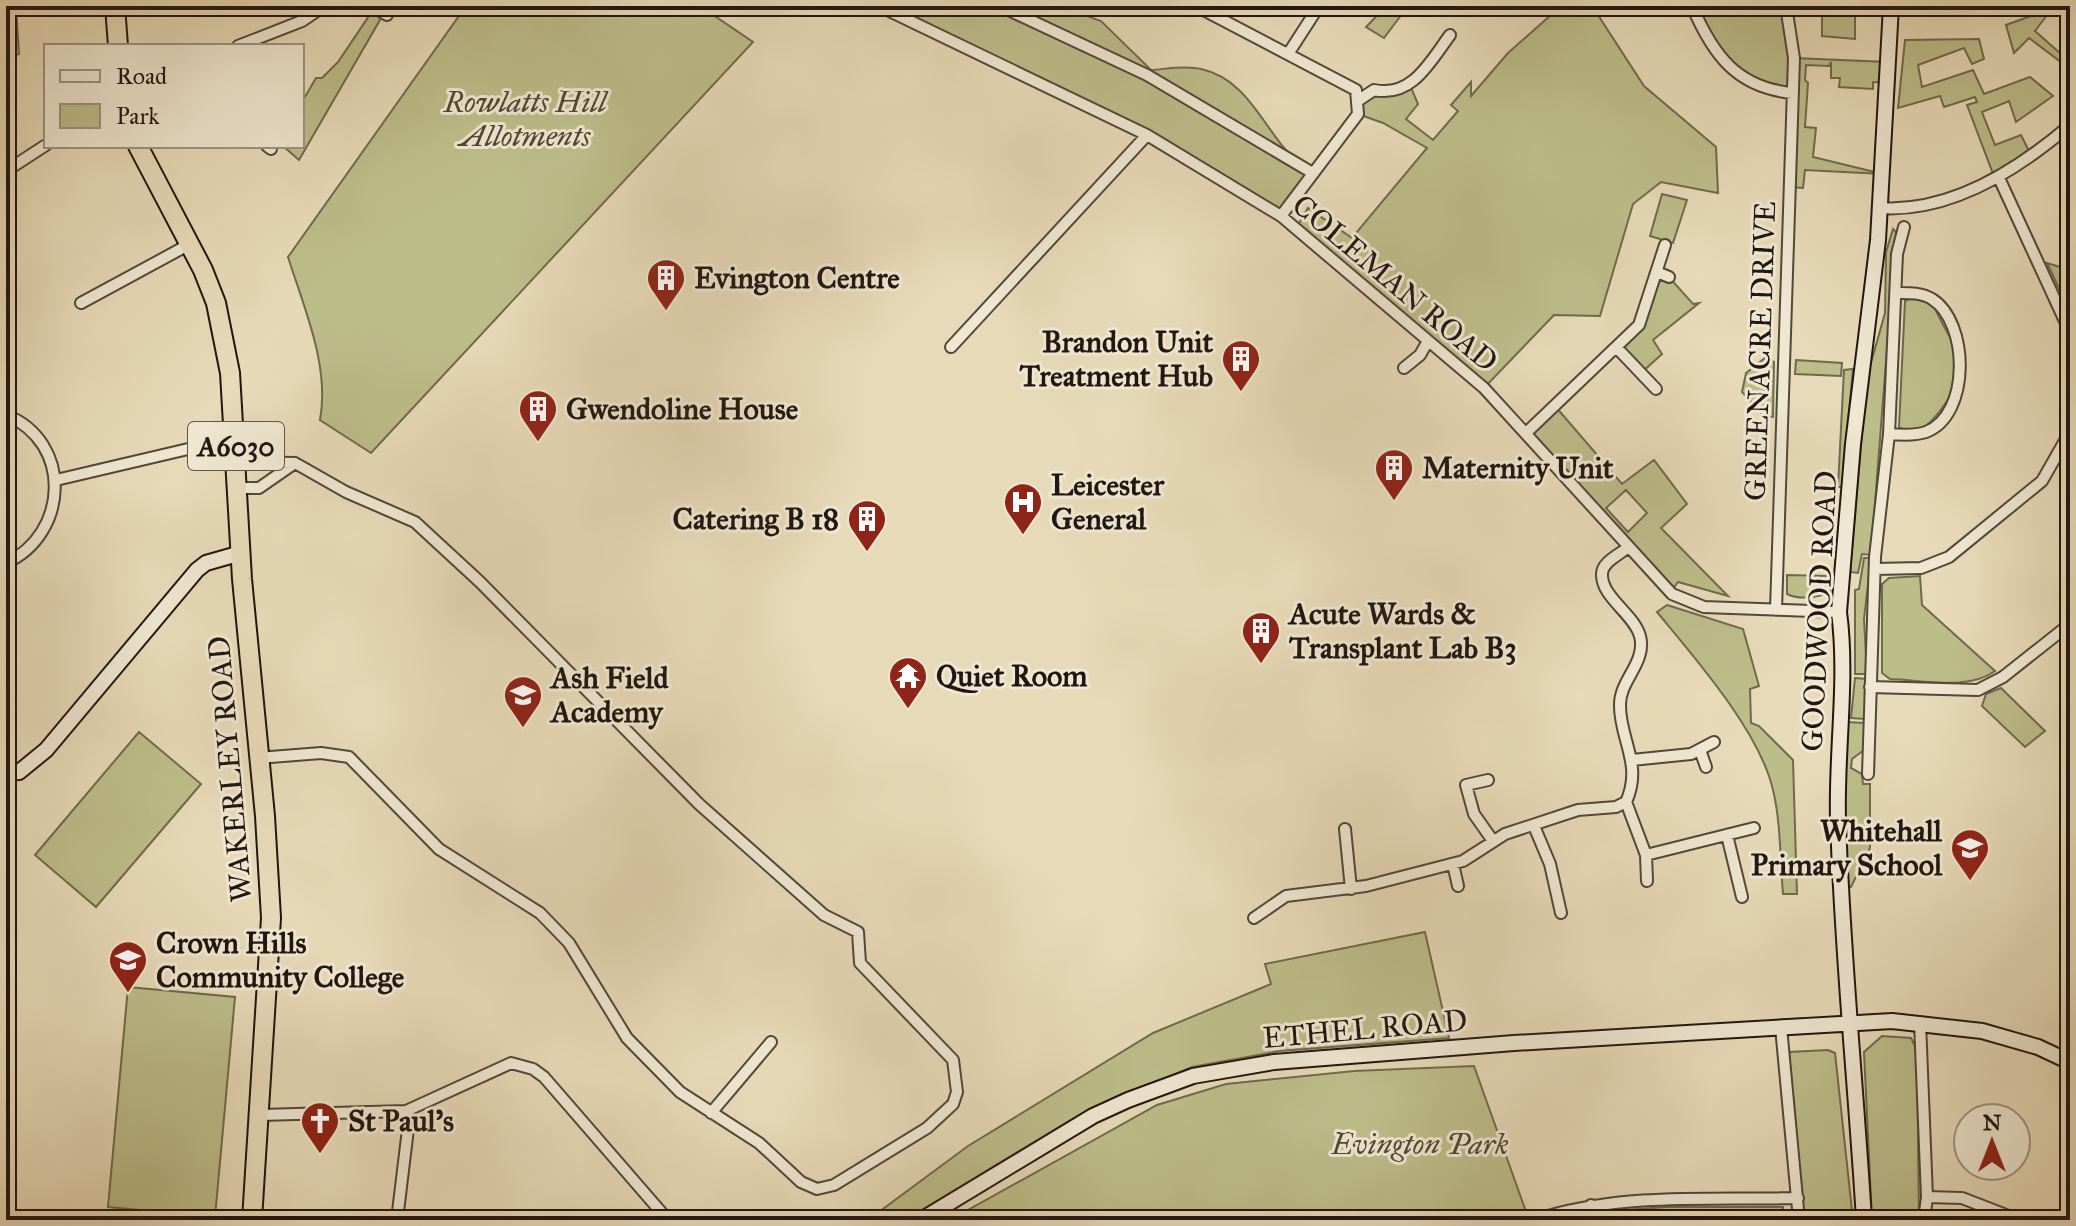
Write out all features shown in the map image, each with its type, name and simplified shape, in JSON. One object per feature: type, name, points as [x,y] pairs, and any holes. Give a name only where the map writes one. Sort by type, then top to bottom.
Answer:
[{"type":"highway","points":[[115,6],[118,44]]},
{"type":"highway","name":"A6030","points":[[139,148],[190,244],[216,303],[225,339],[235,438],[241,553]]},
{"type":"highway","name":"WAKERLEY ROAD","points":[[241,553],[271,918],[252,1220]]},
{"type":"street","points":[[243,44],[302,21],[324,6]]},
{"type":"street","points":[[372,6],[387,15]]},
{"type":"street","name":"COLEMAN ROAD","points":[[879,6],[1147,135],[1281,216],[1484,388],[1672,594],[1704,607],[1839,612]]},
{"type":"street","name":"COLEMAN ROAD","points":[[1000,6],[1147,75],[1311,172]]},
{"type":"street","points":[[1288,54],[1319,6]]},
{"type":"street","points":[[1692,6],[1707,41],[1734,71],[1768,91],[1793,93]]},
{"type":"street","name":"GREENACRE DRIVE","points":[[1776,610],[1794,58],[1786,6]]},
{"type":"street","name":"GOODWOOD ROAD","points":[[1864,1220],[1838,803],[1842,632],[1839,612],[1880,208],[1891,6]]},
{"type":"street","points":[[1200,7],[1356,90],[1358,114],[1311,172],[1281,216]]},
{"type":"street","points":[[1359,100],[1374,90],[1390,93],[1409,86],[1450,40]]},
{"type":"street","points":[[1880,208],[1920,207],[1997,179],[2038,153],[2070,125]]},
{"type":"street","points":[[951,347],[1147,135]]},
{"type":"street","points":[[6,171],[44,146]]},
{"type":"street","points":[[1997,179],[2070,332]]},
{"type":"street","points":[[1868,774],[1875,569],[1889,434],[1897,254],[1904,227]]},
{"type":"street","points":[[81,303],[190,244]]},
{"type":"street","points":[[1526,433],[1639,325],[1665,245]]},
{"type":"street","points":[[1657,272],[1669,277]]},
{"type":"street","points":[[1889,434],[1916,434],[1937,425],[1954,399],[1961,371],[1955,335],[1935,301],[1914,293],[1896,293]]},
{"type":"street","points":[[1404,368],[1420,355],[1428,341]]},
{"type":"street","points":[[1617,348],[1656,389]]},
{"type":"street","points":[[6,415],[18,419],[39,438],[56,480],[51,519],[32,546],[6,563]]},
{"type":"street","points":[[1875,569],[1921,568],[1949,557],[2042,481],[2070,432]]},
{"type":"street","points":[[56,480],[235,438]]},
{"type":"street","points":[[237,462],[295,463],[346,492],[415,522],[480,582],[699,804],[824,915],[858,932],[860,963],[953,1060],[957,1092],[953,1104],[927,1128],[834,1185],[817,1189],[801,1182],[734,1125],[680,1092],[627,1038],[569,943],[540,913],[439,849],[349,757],[321,753],[258,758]]},
{"type":"street","points":[[237,488],[259,488],[295,463]]},
{"type":"street","points":[[1627,548],[1603,567],[1602,573],[1606,586],[1637,628],[1641,643],[1619,705],[1632,760],[1626,802],[1644,840],[1647,881]]},
{"type":"street","points":[[6,773],[19,772],[46,750],[197,570],[206,563],[241,553]]},
{"type":"street","points":[[1870,687],[1978,690],[2003,677],[2070,624]]},
{"type":"street","points":[[1632,760],[1700,750],[1714,742]]},
{"type":"street","points":[[1700,750],[1706,767]]},
{"type":"street","points":[[1488,780],[1466,785],[1474,814],[1493,841]]},
{"type":"street","points":[[1254,918],[1286,896],[1351,889],[1453,864],[1479,852],[1493,841],[1578,810],[1616,807],[1626,802]]},
{"type":"street","points":[[1534,826],[1550,864],[1561,913]]},
{"type":"street","points":[[1646,855],[1754,828]]},
{"type":"street","points":[[1345,829],[1351,889]]},
{"type":"street","points":[[1727,835],[1742,897]]},
{"type":"street","points":[[1453,864],[1458,886]]},
{"type":"street","points":[[1920,1022],[1927,1197],[1924,1220]]},
{"type":"street","name":"ETHEL ROAD","points":[[921,1220],[1093,1116],[1163,1086],[1225,1069],[1324,1057],[1781,1027],[1920,1022],[1982,1031],[2038,1047],[2070,1062]]},
{"type":"street","points":[[1781,1027],[1799,1220]]},
{"type":"street","points":[[711,1113],[771,1042]]},
{"type":"street","points":[[260,1115],[406,1111],[450,1094],[503,1064],[533,1069],[668,1220]]},
{"type":"street","points":[[397,1220],[408,1129],[406,1111]]},
{"type":"street","points":[[1927,1197],[1962,1198],[2019,1220]]},
{"type":"street","points":[[1548,1216],[1591,1205],[1635,1200],[1798,1198]]},
{"type":"street","points":[[1591,1205],[1596,1220]]},
{"type":"green space","points":[[6,6],[16,6],[19,54],[6,60]]},
{"type":"green space","name":"Rowlatts Hill Allotments","points":[[466,6],[700,6],[753,42],[371,453],[320,420],[321,379],[314,337],[288,257]]},
{"type":"green space","points":[[879,6],[1060,6],[1101,21],[1151,70],[1201,69],[1235,86],[1283,147],[1311,172],[1281,216],[1147,135]]},
{"type":"green space","points":[[1386,6],[1408,6],[1384,38],[1366,27]]},
{"type":"green space","points":[[1561,6],[1600,6],[1598,15],[1644,86],[1716,147],[1718,193],[1661,182],[1633,204],[1600,316],[1554,315],[1484,388],[1296,228],[1308,208],[1352,238],[1427,148],[1383,123],[1358,114],[1359,100],[1374,90],[1410,85],[1418,104],[1406,119],[1433,140],[1458,111],[1451,105],[1471,82],[1471,96],[1508,53]]},
{"type":"green space","points":[[1692,6],[1786,6],[1794,58],[1887,62],[1886,83],[1873,82],[1873,89],[1839,87],[1840,78],[1831,78],[1831,62],[1829,66],[1806,65],[1805,80],[1808,83],[1805,127],[1816,128],[1813,157],[1883,174],[1805,170],[1803,188],[1790,187],[1793,93],[1734,71]]},
{"type":"green space","points":[[1822,6],[1855,6],[1855,39],[1822,36]]},
{"type":"green space","points":[[2030,6],[2046,6],[2050,11],[2035,31],[2070,62],[2070,69],[2029,38],[2014,53],[2006,25],[2034,15]]},
{"type":"green space","points":[[375,7],[384,13],[299,160],[285,148],[304,148],[304,99],[316,78],[322,78],[338,62]]},
{"type":"green space","points":[[1979,39],[1984,59],[1972,64],[1964,48],[1918,65],[1922,87],[1973,70],[1984,94],[2030,77],[2053,96],[2016,122],[2009,101],[1982,112],[1995,145],[2021,135],[2032,157],[1995,179],[1967,105],[1977,102],[1975,97],[1944,107],[1940,96],[1898,108],[1905,40]]},
{"type":"green space","points":[[1662,194],[1687,200],[1673,243],[1650,236]]},
{"type":"green space","points":[[1893,229],[1896,232],[1871,555],[1862,554],[1858,573],[1850,572],[1867,377],[1885,313],[1886,252]]},
{"type":"green space","points":[[2047,263],[2070,270],[2070,312]]},
{"type":"green space","points":[[1657,272],[1669,277],[1693,304],[1699,303],[1653,340],[1662,354],[1641,373],[1617,348],[1639,325]]},
{"type":"green space","points":[[1913,297],[1933,303],[1955,347],[1959,370],[1946,403],[1931,421],[1923,429],[1904,430],[1899,427],[1905,301]]},
{"type":"green space","points":[[1765,358],[1774,362],[1773,417],[1764,416],[1742,392],[1746,373]]},
{"type":"green space","points":[[1796,360],[1842,363],[1841,376],[1795,374]]},
{"type":"green space","points":[[1853,369],[1842,487],[1838,487],[1844,370]]},
{"type":"green space","points":[[1555,406],[1622,484],[1654,460],[1687,504],[1661,528],[1728,596],[1678,582],[1672,590],[1526,433]],"holes":[[[1626,490],[1647,513],[1628,532],[1606,508]]]},
{"type":"green space","points":[[1864,558],[1871,558],[1864,619],[1867,674],[1855,674],[1855,590],[1859,589]]},
{"type":"green space","points":[[1787,575],[1830,576],[1830,591],[1809,597],[1792,596],[1787,594]]},
{"type":"green space","points":[[1920,576],[1922,605],[1995,671],[1972,681],[1958,683],[1890,679],[1882,673],[1882,584],[1889,578]]},
{"type":"green space","points":[[1667,605],[1743,629],[1759,686],[1750,689],[1751,723],[1759,726],[1793,760],[1797,894],[1783,894],[1778,816],[1766,768],[1741,720],[1657,612]]},
{"type":"green space","points":[[1855,678],[1867,679],[1865,719],[1851,718]]},
{"type":"green space","points":[[2001,688],[2045,731],[2025,747],[1982,706],[1986,694]]},
{"type":"green space","points":[[1846,722],[1865,723],[1864,750],[1852,759],[1851,768],[1862,774],[1863,784],[1870,784],[1870,848],[1851,887],[1848,887],[1843,814]]},
{"type":"green space","points":[[139,732],[201,784],[96,907],[35,855]]},
{"type":"green space","points":[[1425,932],[1449,1038],[1280,1051],[1192,1067],[1083,1114],[916,1220],[868,1220],[968,1146],[1153,1033],[1271,984],[1265,964]]},
{"type":"green space","points":[[128,987],[235,997],[215,1217],[108,1207]]},
{"type":"green space","points":[[1882,1036],[1911,1038],[1917,1050],[1919,1220],[1872,1220],[1864,1052]]},
{"type":"green space","points":[[1828,1050],[1835,1053],[1853,1220],[1804,1220],[1789,1052]]},
{"type":"green space","name":"Evington Park","points":[[1474,1066],[1529,1220],[950,1220],[1157,1105],[1226,1084],[1354,1071]]},
{"type":"green space","points":[[1667,1207],[1783,1207],[1783,1220],[1599,1220],[1596,1212]]},
{"type":"place","name":"Evington Centre","points":[[666,312]]},
{"type":"place","name":"Brandon Unit Treatment Hub","points":[[1241,393]]},
{"type":"place","name":"Gwendoline House","points":[[538,443]]},
{"type":"place","name":"Maternity Unit","points":[[1394,502]]},
{"type":"place","name":"Leicester General","points":[[1023,536]]},
{"type":"place","name":"Catering B 18","points":[[867,553]]},
{"type":"place","name":"Acute Wards & Transplant Lab B3","points":[[1261,665]]},
{"type":"place","name":"Quiet Room","points":[[908,710]]},
{"type":"place","name":"Ash Field Academy","points":[[523,729]]},
{"type":"place","name":"Whitehall Primary School","points":[[1970,882]]},
{"type":"place","name":"Crown Hills Community College","points":[[128,994]]},
{"type":"place","name":"St Paul's","points":[[320,1155]]}]
